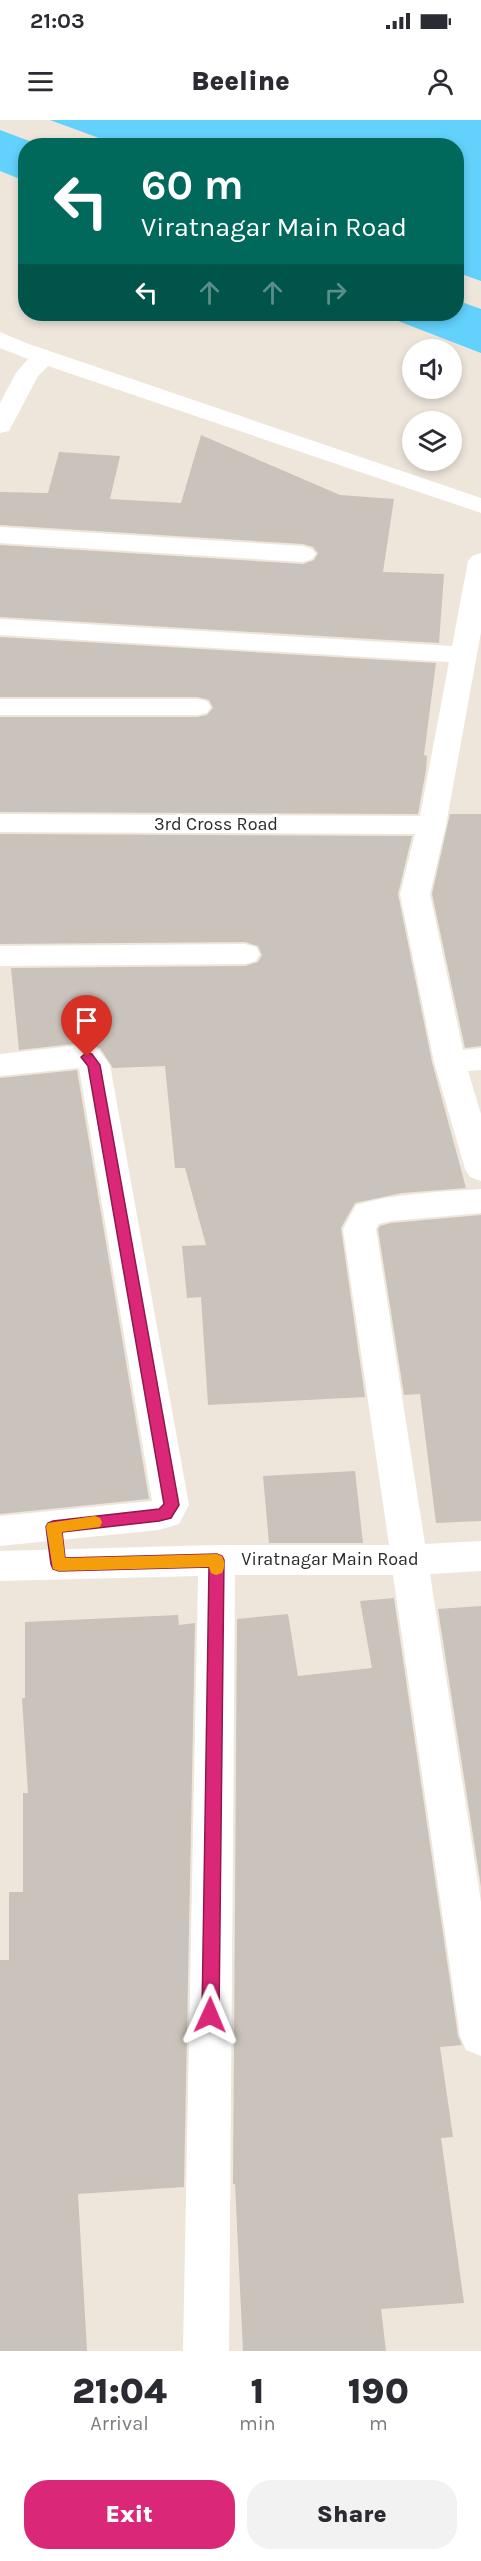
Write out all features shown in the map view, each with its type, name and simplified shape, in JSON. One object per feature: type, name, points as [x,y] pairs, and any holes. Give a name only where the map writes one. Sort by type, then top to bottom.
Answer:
[{"type":"street","points":[[6,344],[481,506]]},
{"type":"street","points":[[0,426],[28,373],[44,357]]},
{"type":"street","points":[[0,535],[303,554]]},
{"type":"street","points":[[481,561],[432,825],[415,894],[450,1062],[481,1169]]},
{"type":"street","points":[[0,627],[463,656]]},
{"type":"street","points":[[0,707],[197,707]]},
{"type":"street","name":"3rd Cross Road","points":[[0,823],[432,825]]},
{"type":"street","points":[[0,956],[245,954]]},
{"type":"street","points":[[0,1065],[81,1056],[87,1057],[94,1065],[171,1505],[166,1513],[159,1515],[0,1531]]},
{"type":"street","points":[[450,1062],[481,1059]]},
{"type":"street","points":[[481,1201],[391,1209],[368,1214],[359,1229],[481,2036]]},
{"type":"street","points":[[53,1527],[59,1564]]},
{"type":"street","name":"Viratnagar Main Road","points":[[0,1566],[217,1560],[410,1560],[481,1556]]},
{"type":"street","points":[[206,2351],[217,1560]]},
{"type":"water","points":[[50,120],[481,120],[481,281],[464,275],[464,138],[99,138]]},
{"type":"water","points":[[0,130],[21,138],[18,138],[18,178],[0,171]]},
{"type":"water","points":[[464,303],[481,309],[481,353],[462,346],[462,339],[445,339],[398,321],[464,321]]},
{"type":"building","points":[[201,435],[340,495],[394,499],[383,572],[444,574],[439,643],[0,617],[0,545],[303,564],[314,560],[318,553],[313,547],[303,544],[0,525],[0,492],[48,493],[59,452],[120,456],[110,499],[181,503]]},
{"type":"building","points":[[0,637],[436,663],[424,755],[427,756],[426,770],[418,814],[0,812],[0,717],[197,717],[207,715],[213,708],[209,700],[197,697],[0,697]]},
{"type":"building","points":[[450,814],[481,814],[481,1046],[465,1048],[432,894]]},
{"type":"building","points":[[0,834],[412,836],[398,894],[432,1062],[466,1188],[402,1193],[355,1203],[341,1228],[365,1397],[208,1405],[201,1297],[187,1298],[182,1246],[206,1245],[185,1168],[175,1168],[165,1066],[113,1068],[100,1048],[82,1043],[19,1050],[11,968],[245,966],[258,962],[262,955],[258,946],[245,942],[0,944]]},
{"type":"building","points":[[77,1070],[149,1499],[0,1514],[0,1078]]},
{"type":"building","points":[[481,1215],[481,1521],[436,1523],[420,1394],[404,1395],[378,1229],[380,1226],[391,1223]]},
{"type":"building","points":[[355,1471],[363,1543],[269,1543],[263,1476]]},
{"type":"building","points":[[394,1598],[458,2036],[462,2045],[440,2047],[453,2137],[441,2138],[464,2303],[381,2309],[386,2351],[243,2351],[235,2184],[233,2184],[237,1619],[288,1614],[298,1676],[372,1668],[360,1601]]},
{"type":"building","points":[[481,1606],[481,1887],[438,1609]]},
{"type":"building","points":[[178,1615],[179,1625],[195,1623],[184,2187],[78,2194],[87,2351],[0,2351],[0,1960],[9,1960],[9,1892],[23,1892],[23,1793],[28,1793],[22,1698],[25,1698],[25,1622]]},
{"type":"slow traffic","points":[[95,1522],[53,1527],[59,1564],[217,1560],[216,1569]]},
{"type":"route","points":[[87,1057],[94,1065],[171,1505],[166,1513],[159,1515],[53,1527],[59,1564],[217,1560],[210,2015]]}]
